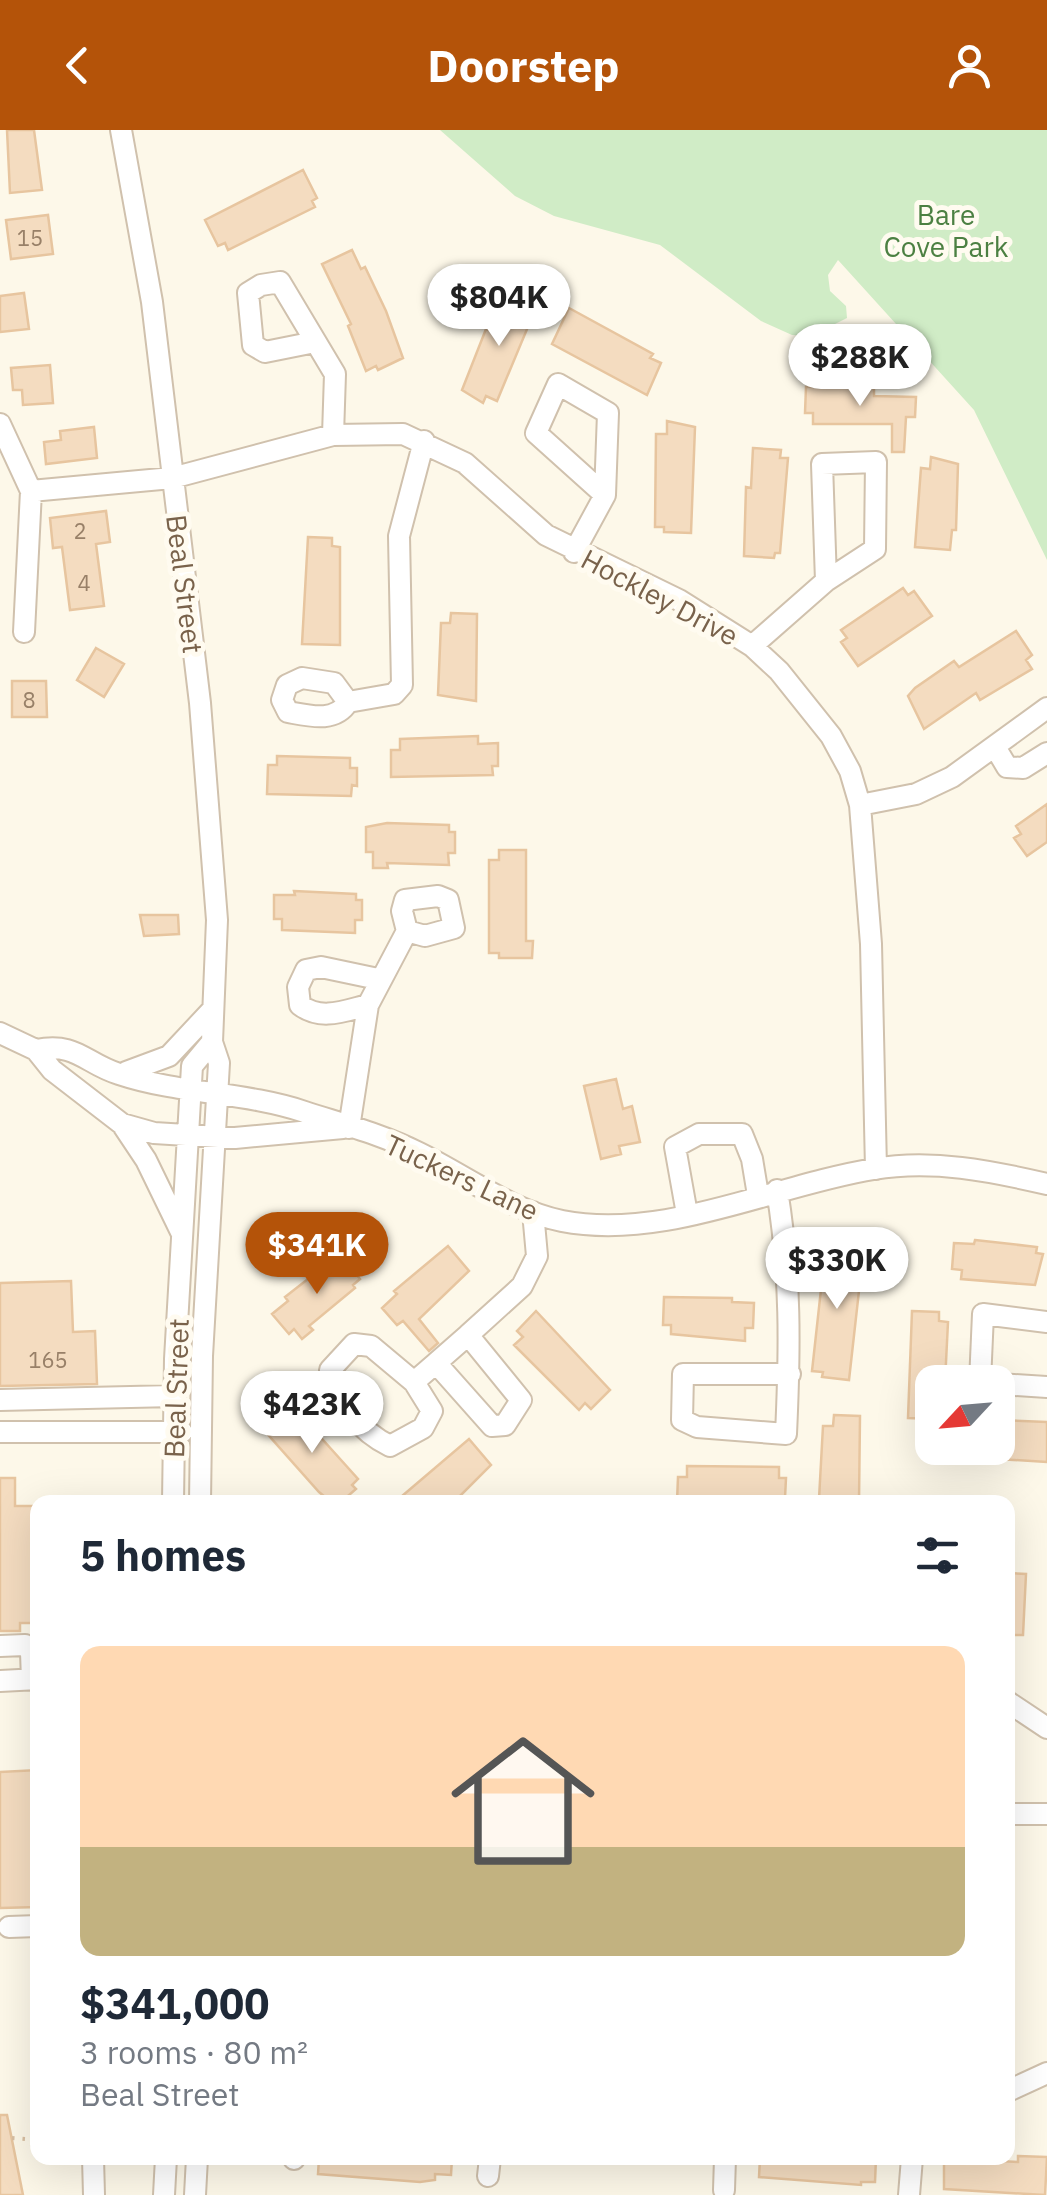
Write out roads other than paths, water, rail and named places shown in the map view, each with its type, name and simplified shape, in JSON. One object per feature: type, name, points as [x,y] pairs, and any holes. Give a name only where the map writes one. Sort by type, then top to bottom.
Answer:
[{"type":"street","name":"Beal Street","points":[[121,130],[152,302],[208,788],[217,920],[212,1042],[219,1064],[199,1432],[200,1495]]},
{"type":"street","points":[[314,342],[336,374],[334,435]]},
{"type":"street","points":[[574,552],[605,495],[608,413],[558,384],[536,433],[605,495]]},
{"type":"street","points":[[0,424],[31,491],[24,632]]},
{"type":"street","name":"Hockley Drive","points":[[31,491],[172,478],[334,435],[374,431],[424,440],[466,462],[546,534],[574,552],[679,600],[752,646],[780,670],[831,736],[850,771],[860,805],[871,944],[876,1168]]},
{"type":"street","points":[[348,702],[394,694],[402,685],[399,536],[424,440]]},
{"type":"street","points":[[752,646],[826,581],[875,549],[876,462],[822,464],[826,581]]},
{"type":"street","points":[[860,805],[916,794],[952,777],[1047,708]]},
{"type":"street","points":[[995,747],[1007,767],[1023,768],[1047,753]]},
{"type":"street","points":[[350,1128],[368,1005],[378,979],[407,930]]},
{"type":"street","points":[[368,1005],[330,1014],[311,1013],[300,1004],[298,987],[306,970],[320,966],[378,979]]},
{"type":"street","points":[[118,1074],[169,1056],[214,1007]]},
{"type":"street","points":[[0,1034],[36,1050],[52,1070],[122,1124],[146,1160],[183,1237]]},
{"type":"street","name":"Beal Street","points":[[173,1495],[172,1433],[190,1088],[192,1066],[212,1042]]},
{"type":"street","name":"Tuckers Lane","points":[[36,1050],[62,1045],[118,1074],[300,1110],[417,1152],[534,1212],[597,1224],[687,1214],[876,1168],[946,1166],[1047,1184]]},
{"type":"street","name":"Tuckers Lane","points":[[122,1124],[190,1138],[216,1139],[350,1128]]},
{"type":"street","points":[[687,1214],[674,1147],[699,1134],[742,1134],[768,1193],[790,1286],[790,1374],[786,1434],[697,1427],[682,1420],[683,1374],[790,1374]]},
{"type":"street","points":[[414,1382],[522,1286],[537,1256],[534,1212]]},
{"type":"street","points":[[980,1365],[982,1314],[1047,1322]]},
{"type":"street","points":[[436,1363],[492,1426],[505,1426],[521,1400],[468,1335]]},
{"type":"street","points":[[354,1344],[371,1346],[414,1382],[432,1411],[423,1428],[390,1446],[346,1408],[333,1387],[330,1370],[354,1344]]},
{"type":"street","points":[[1015,1385],[1047,1387]]},
{"type":"street","points":[[0,1400],[174,1396]]},
{"type":"street","points":[[0,1432],[199,1432]]},
{"type":"street","points":[[0,1646],[25,1645],[30,1651]]},
{"type":"street","points":[[0,1681],[30,1679]]},
{"type":"street","points":[[1015,1707],[1047,1728]]},
{"type":"street","points":[[1015,1814],[1047,1814]]},
{"type":"street","points":[[9,1927],[30,1926]]},
{"type":"street","points":[[1015,2088],[1047,2072]]},
{"type":"street","points":[[93,2165],[94,2195]]},
{"type":"street","points":[[164,2195],[166,2165]]},
{"type":"street","points":[[195,2195],[197,2165]]},
{"type":"street","points":[[724,2190],[725,2165]]},
{"type":"street","points":[[909,2195],[911,2165]]},
{"type":"park label","name":"Bare Cove Park","points":[[946,230]]}]
